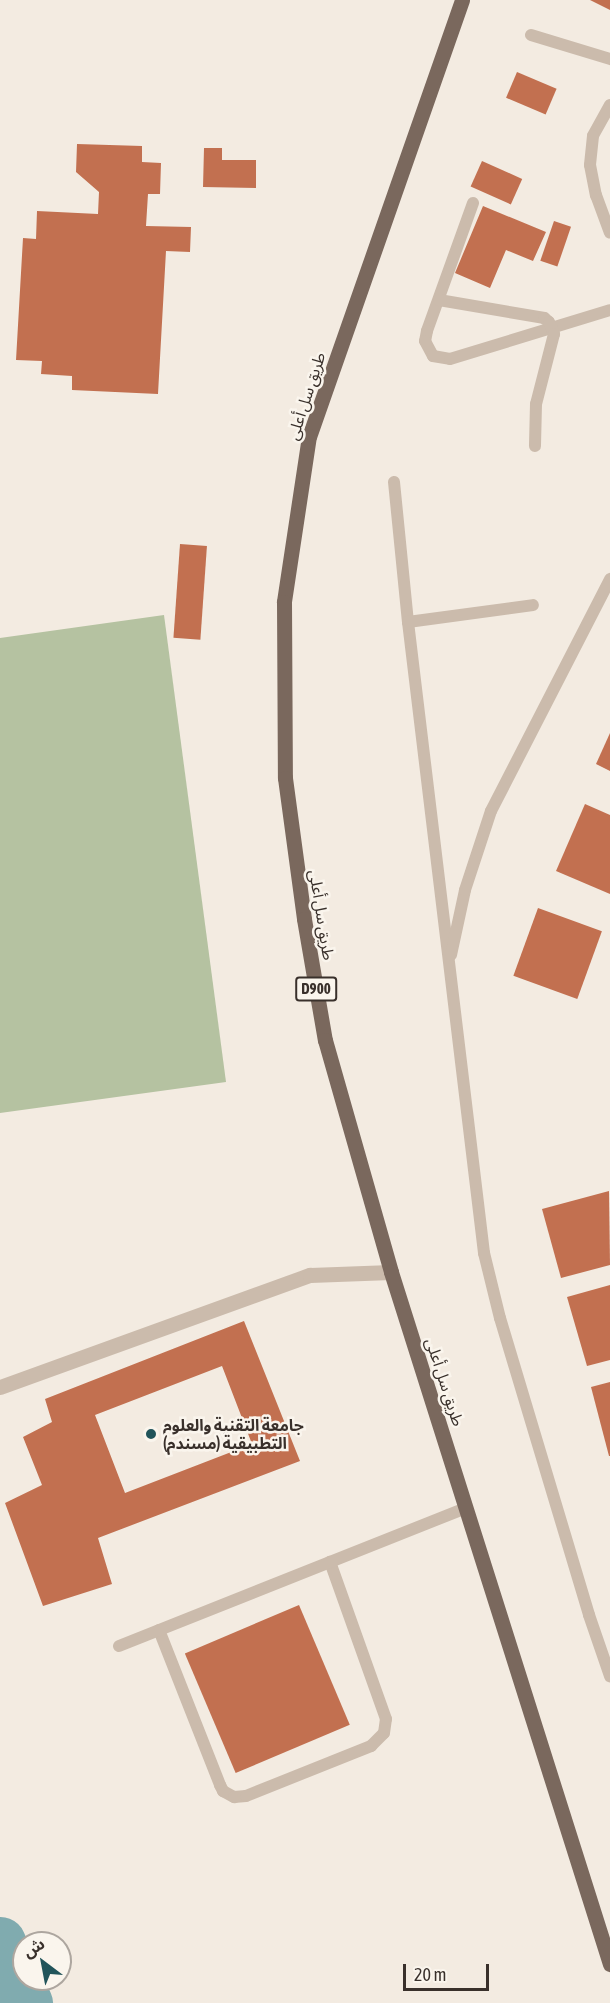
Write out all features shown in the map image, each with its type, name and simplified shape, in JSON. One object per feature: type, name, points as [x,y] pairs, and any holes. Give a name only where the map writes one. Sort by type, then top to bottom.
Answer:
[{"type":"main road","name":"طريق سل أعلى","points":[[462,0],[309,436],[284,602],[285,778],[304,919],[325,1040],[391,1272],[610,1964]]},
{"type":"street","points":[[0,1387],[310,1275],[391,1272]]},
{"type":"lane","points":[[531,35],[610,59]]},
{"type":"lane","points":[[610,105],[593,136],[590,165],[596,195],[610,233]]},
{"type":"lane","points":[[473,204],[425,341],[433,356],[441,359],[610,310]]},
{"type":"lane","points":[[439,300],[544,318],[552,328],[554,334],[536,404],[535,446]]},
{"type":"lane","points":[[394,482],[408,622],[478,1219],[491,1286],[589,1614],[610,1676]]},
{"type":"lane","points":[[449,971],[465,890],[490,811],[610,579]]},
{"type":"lane","points":[[408,622],[532,605]]},
{"type":"lane","points":[[119,1646],[466,1508]]},
{"type":"lane","points":[[159,1630],[223,1791],[234,1797],[246,1796],[371,1746],[384,1733],[386,1719],[330,1562]]},
{"type":"green space","points":[[164,615],[226,1082],[0,1113],[0,638]]},
{"type":"building","points":[[590,0],[610,0],[610,10]]},
{"type":"building","points":[[517,72],[557,89],[546,115],[506,98]]},
{"type":"building","points":[[77,144],[142,146],[142,162],[161,163],[160,194],[148,194],[146,226],[191,227],[190,252],[166,251],[158,394],[72,390],[72,376],[41,374],[42,361],[16,360],[23,238],[36,239],[37,211],[98,214],[99,192],[76,172]]},
{"type":"building","points":[[204,148],[222,148],[222,160],[256,160],[256,188],[203,187]]},
{"type":"building","points":[[482,161],[522,179],[511,204],[471,187]]},
{"type":"building","points":[[483,206],[546,232],[533,261],[506,250],[490,288],[455,273]]},
{"type":"building","points":[[554,221],[571,227],[557,267],[540,261]]},
{"type":"building","points":[[180,544],[207,546],[200,640],[173,638]]},
{"type":"building","points":[[610,733],[610,771],[596,764]]},
{"type":"building","points":[[585,804],[610,815],[610,894],[556,871]]},
{"type":"building","points":[[538,908],[602,931],[577,999],[513,976]]},
{"type":"building","points":[[609,1191],[610,1265],[561,1278],[542,1209]]},
{"type":"building","points":[[610,1285],[610,1360],[587,1366],[567,1297]]},
{"type":"building","points":[[244,1321],[300,1461],[98,1538],[112,1584],[43,1606],[5,1503],[42,1485],[23,1437],[52,1422],[45,1399]],"holes":[[[222,1366],[252,1444],[125,1493],[95,1415]]]},
{"type":"building","points":[[610,1382],[610,1456],[609,1456],[591,1387]]},
{"type":"building","points":[[299,1605],[350,1725],[236,1773],[185,1653]]},
{"type":"waterway","points":[[0,1942],[27,2003]]},
{"type":"place","name":"جامعة التقنية والعلوم التطبيقية (مسندم)","points":[[151,1434]]}]
